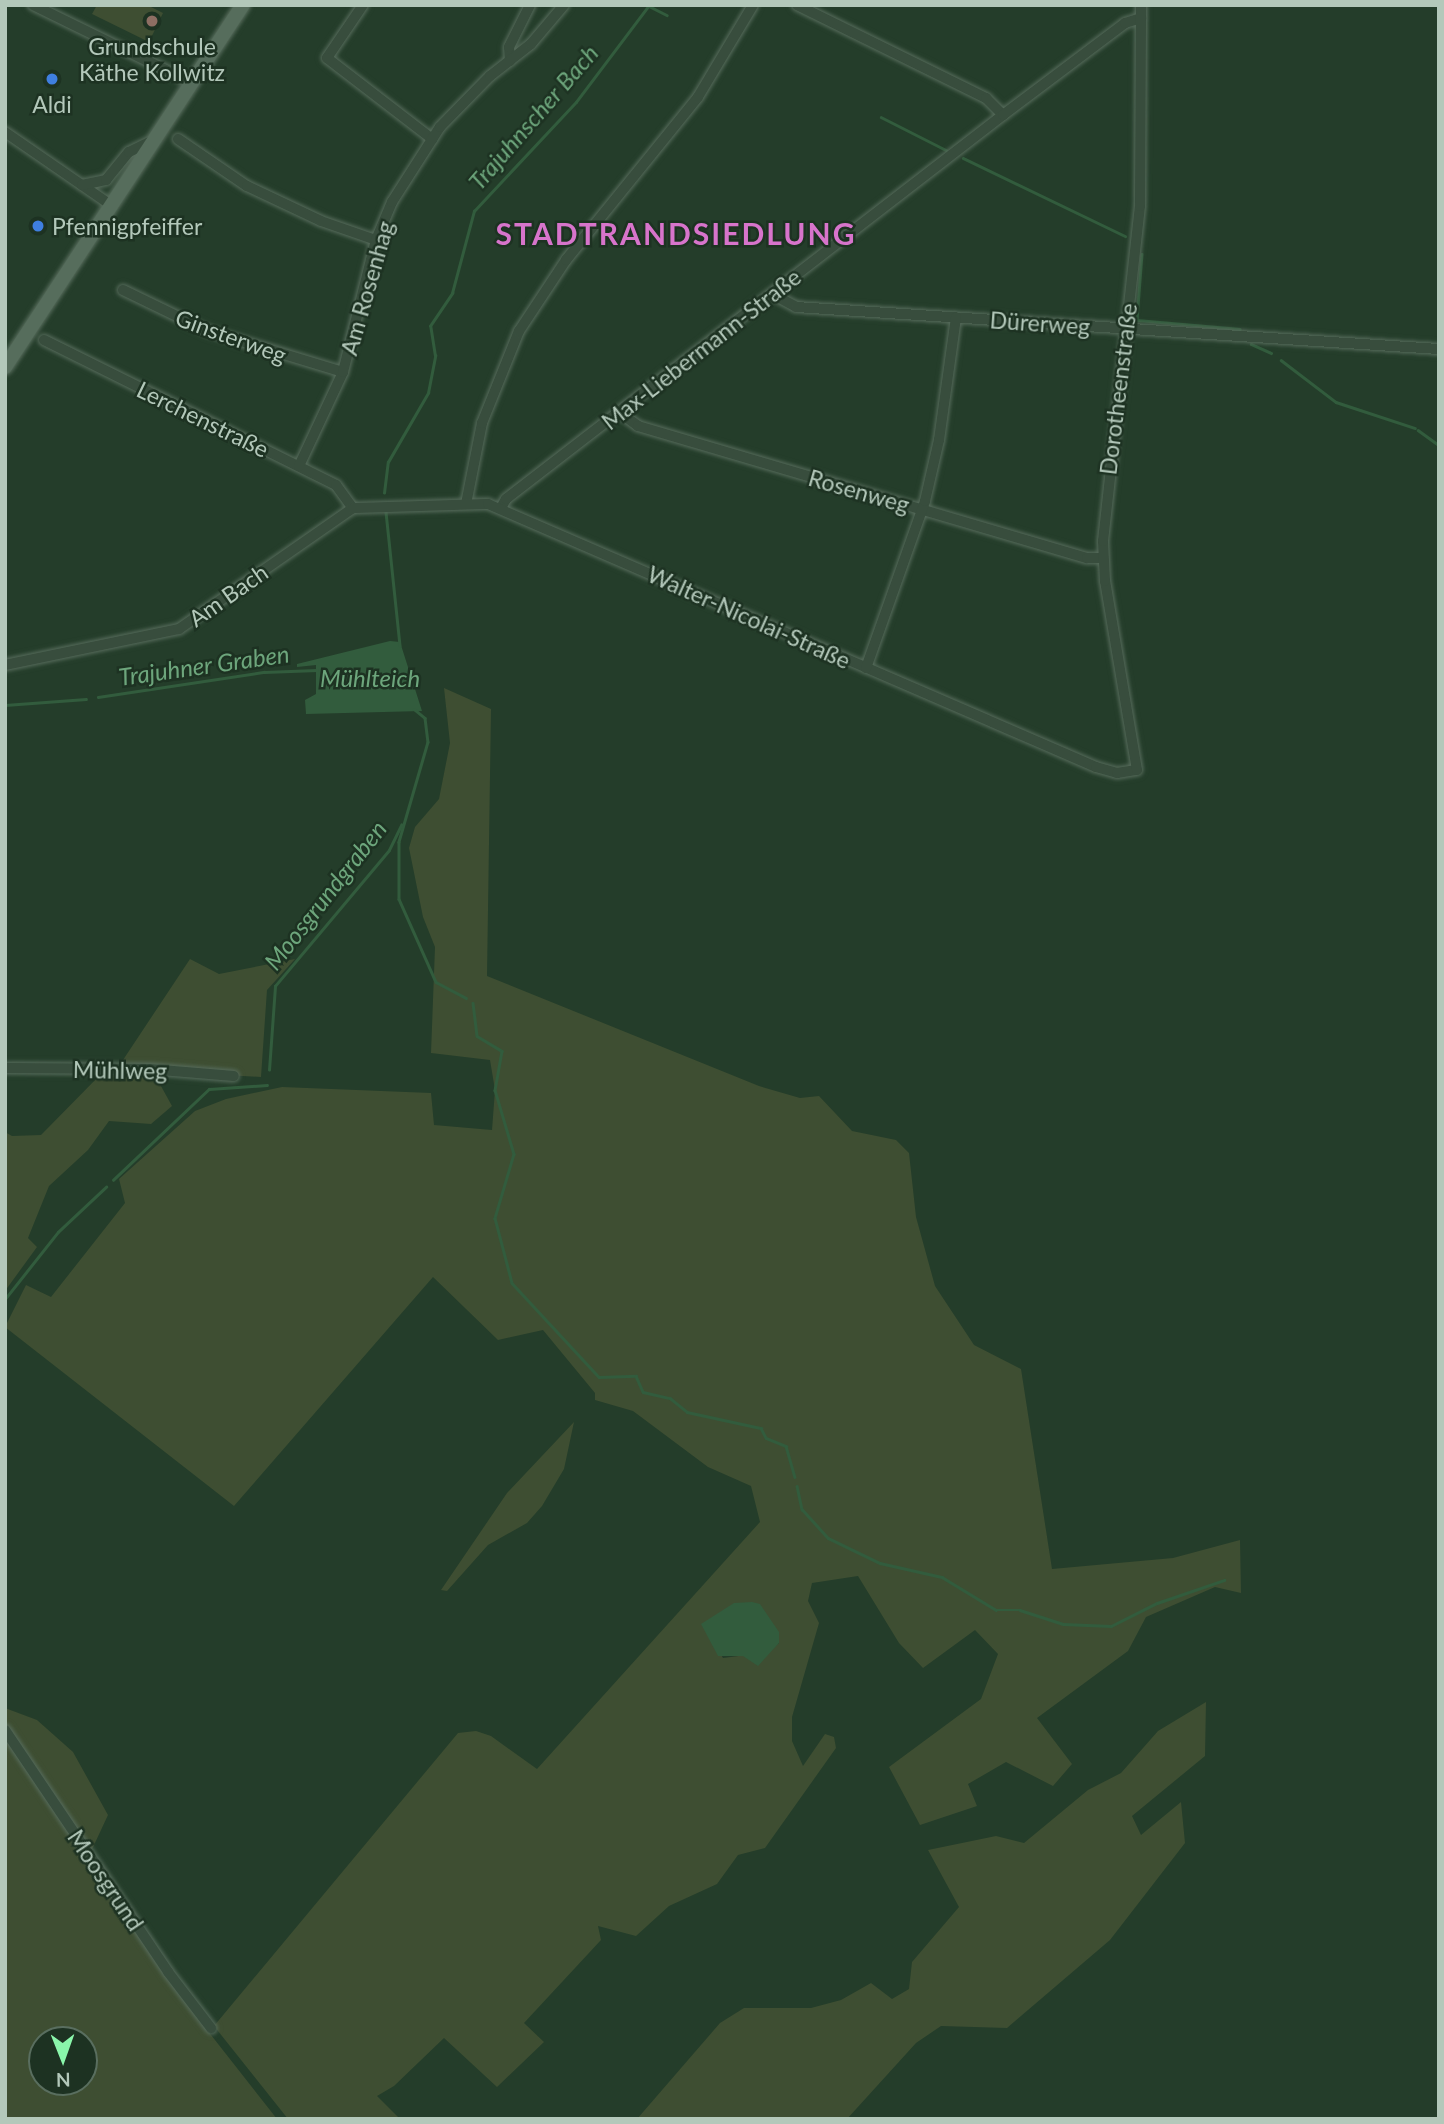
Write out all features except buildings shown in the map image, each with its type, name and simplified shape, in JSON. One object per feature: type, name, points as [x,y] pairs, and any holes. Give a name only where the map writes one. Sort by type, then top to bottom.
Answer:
[{"type":"main road","points":[[5,367],[243,5]]},
{"type":"street","points":[[33,5],[192,83]]},
{"type":"street","points":[[363,5],[327,58],[432,139]]},
{"type":"street","points":[[510,61],[509,47],[530,5]]},
{"type":"street","name":"Am Rosenhag","points":[[299,466],[343,372],[376,240],[392,202],[432,139],[470,95],[531,44],[564,5]]},
{"type":"street","points":[[466,504],[482,423],[519,331],[566,260],[698,97],[753,5]]},
{"type":"street","points":[[797,5],[986,98],[1003,115]]},
{"type":"street","name":"Dorotheenstraße","points":[[1137,771],[1103,558],[1105,493],[1140,206],[1141,5]]},
{"type":"street","name":"Max-Liebermann-Straße","points":[[501,508],[506,499],[1003,115],[1125,23],[1141,18]]},
{"type":"street","points":[[5,132],[111,205]]},
{"type":"street","points":[[178,139],[247,186],[321,221],[376,240]]},
{"type":"street","points":[[82,185],[106,180],[129,152],[154,140]]},
{"type":"street","name":"Ginsterweg","points":[[123,290],[208,331],[343,372]]},
{"type":"street","name":"Dürerweg","points":[[772,294],[796,307],[1439,349]]},
{"type":"street","points":[[866,668],[922,510],[939,440],[956,317]]},
{"type":"street","name":"Lerchenstraße","points":[[44,340],[336,485],[353,508]]},
{"type":"street","name":"Rosenweg","points":[[619,412],[638,426],[1087,558],[1103,558]]},
{"type":"street","name":"Walter-Nicolai-Straße","points":[[353,508],[466,504],[501,508],[1096,767],[1117,773],[1137,771]]},
{"type":"street","name":"Am Bach","points":[[5,665],[179,629],[327,522],[353,508]]},
{"type":"street","name":"Mühlweg","points":[[5,1068],[234,1076]]},
{"type":"street","name":"Moosgrund","points":[[5,1730],[168,1972],[211,2028]]},
{"type":"shaded area","points":[[97,5],[147,5],[163,13],[149,42],[92,14]]},
{"type":"shaded area","points":[[444,688],[491,709],[487,976],[759,1086],[800,1098],[819,1096],[852,1131],[896,1140],[909,1153],[916,1217],[935,1286],[974,1345],[1021,1369],[1052,1569],[1173,1558],[1240,1540],[1241,1593],[1215,1587],[1146,1617],[1128,1651],[1037,1718],[1072,1764],[1053,1786],[1006,1762],[968,1784],[977,1806],[920,1825],[889,1767],[981,1699],[998,1654],[975,1630],[923,1668],[899,1643],[858,1576],[812,1583],[808,1601],[819,1623],[792,1717],[792,1741],[803,1766],[825,1734],[834,1737],[836,1748],[765,1848],[738,1855],[717,1884],[669,1906],[636,1936],[598,1926],[601,1940],[524,2023],[544,2042],[497,2087],[444,2038],[394,2086],[377,2096],[400,2119],[288,2119],[214,2026],[458,1733],[476,1731],[491,1736],[537,1769],[760,1522],[751,1486],[708,1467],[633,1411],[595,1400],[595,1393],[543,1330],[498,1340],[433,1277],[234,1506],[5,1327],[26,1285],[51,1297],[125,1203],[119,1179],[195,1111],[226,1099],[282,1087],[431,1093],[434,1125],[492,1130],[495,1090],[490,1060],[431,1053],[435,947],[423,917],[409,848],[415,827],[439,799],[450,743]],"holes":[[[710,1636],[779,1643],[769,1652],[723,1658]]]},
{"type":"shaded area","points":[[190,959],[219,974],[295,959],[267,990],[261,1077],[117,1069]]},
{"type":"shaded area","points":[[100,1075],[156,1077],[172,1106],[151,1124],[109,1121],[88,1150],[49,1186],[28,1238],[37,1247],[5,1291],[5,1132],[12,1136],[41,1135]]},
{"type":"shaded area","points":[[574,1422],[564,1469],[542,1506],[527,1523],[488,1545],[447,1591],[441,1590],[507,1493]]},
{"type":"shaded area","points":[[1206,1702],[1205,1756],[1132,1816],[1141,1835],[1181,1802],[1185,1843],[1110,1940],[1007,2028],[941,2026],[916,2043],[847,2119],[637,2119],[720,2023],[744,2008],[811,2008],[841,2000],[871,1983],[892,1999],[909,1989],[912,1962],[959,1907],[928,1850],[996,1836],[1024,1843],[1088,1790],[1121,1773],[1158,1731]]},
{"type":"shaded area","points":[[5,1708],[37,1720],[73,1752],[108,1815],[88,1858],[193,2012],[277,2119],[5,2119]]},
{"type":"water","name":"Mühlteich","points":[[390,641],[400,642],[422,711],[306,714],[305,700],[316,694],[316,665],[297,667],[297,664]]},
{"type":"water","points":[[734,1603],[760,1604],[779,1632],[779,1643],[758,1666],[743,1656],[718,1656],[701,1624]]},
{"type":"waterway","name":"Trajuhnscher Bach","points":[[384,493],[388,462],[428,393],[435,356],[430,326],[452,293],[474,211],[576,102],[649,5]]},
{"type":"waterway","points":[[649,6],[667,15]]},
{"type":"waterway","points":[[881,117],[946,150]]},
{"type":"waterway","points":[[963,158],[1125,236]]},
{"type":"waterway","points":[[1142,254],[1137,320],[1240,329]]},
{"type":"waterway","points":[[1251,344],[1271,353]]},
{"type":"waterway","points":[[1281,360],[1336,402],[1415,428]]},
{"type":"waterway","points":[[1418,430],[1439,445]]},
{"type":"waterway","name":"Trajuhnscher Bach","points":[[386,512],[400,645]]},
{"type":"waterway","name":"Trajuhner Graben","points":[[98,697],[264,672],[317,670]]},
{"type":"waterway","name":"Trajuhner Graben","points":[[5,705],[86,699]]},
{"type":"waterway","points":[[414,709],[425,718],[428,742],[399,842],[399,899],[436,982],[466,998]]},
{"type":"waterway","name":"Moosgrundgraben","points":[[269,1070],[275,986],[389,850],[401,825]]},
{"type":"waterway","points":[[473,1003],[477,1036],[502,1051],[495,1090],[514,1154],[495,1218],[512,1283],[599,1377],[636,1376],[643,1392],[670,1398],[687,1412],[761,1428],[766,1438],[786,1446],[795,1477]]},
{"type":"waterway","name":"Moosgrundgraben","points":[[113,1180],[209,1089],[267,1085]]},
{"type":"waterway","name":"Moosgrundgraben","points":[[5,1299],[58,1232],[106,1187]]},
{"type":"waterway","points":[[797,1486],[802,1509],[828,1538],[880,1563],[942,1577],[996,1610],[1020,1610],[1063,1624],[1111,1626],[1157,1603],[1224,1580]]},
{"type":"place","name":"Grundschule Käthe Kollwitz","points":[[152,21]]},
{"type":"place","name":"Aldi","points":[[52,79]]},
{"type":"place","name":"Pfennigpfeiffer","points":[[38,226]]},
{"type":"district","name":"STADTRANDSIEDLUNG","points":[[676,233]]}]
